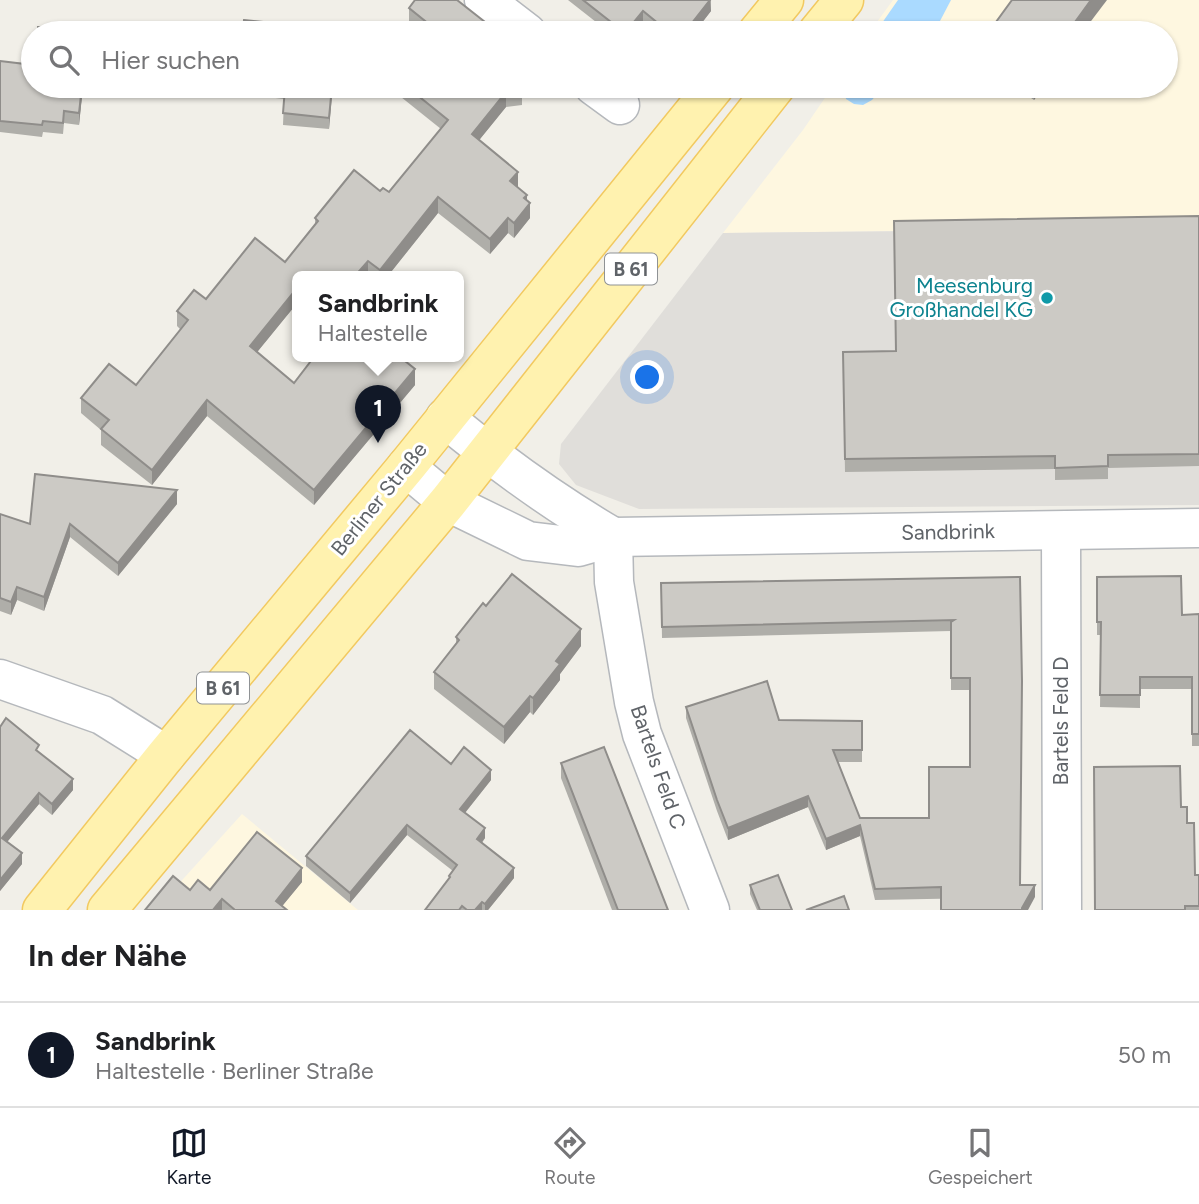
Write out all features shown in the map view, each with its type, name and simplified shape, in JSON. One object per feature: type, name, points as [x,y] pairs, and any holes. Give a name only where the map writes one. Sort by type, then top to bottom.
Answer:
[{"type":"main road","points":[[767,21],[784,0]]},
{"type":"main road","points":[[827,21],[844,0]]},
{"type":"main road","name":"Berliner Straße","points":[[41,910],[705,98]]},
{"type":"main road","name":"B 61","points":[[107,910],[448,502],[767,98]]},
{"type":"street","points":[[484,0],[511,21]]},
{"type":"street","points":[[445,418],[486,453],[556,503],[613,537]]},
{"type":"street","name":"Sandbrink","points":[[406,467],[448,502],[528,541],[578,547],[613,537],[1199,528]]},
{"type":"street","name":"Bartels Feld D","points":[[1061,531],[1062,910]]},
{"type":"street","name":"Bartels Feld C","points":[[613,537],[614,582],[642,734],[710,910]]},
{"type":"street","points":[[0,679],[102,715],[166,755]]},
{"type":"shaded area","points":[[893,0],[1199,0],[1199,228],[723,233],[825,98],[1178,98],[1178,21],[878,21]]},
{"type":"shaded area","points":[[1199,228],[1199,505],[639,509],[576,485],[559,464],[561,444],[723,233]]},
{"type":"shaded area","points":[[242,814],[358,910],[155,910]]},
{"type":"water","points":[[898,0],[951,0],[940,21],[883,21]]},
{"type":"water","points":[[846,98],[874,98],[863,105]]},
{"type":"building","points":[[415,0],[457,0],[484,21],[425,21],[409,8]]},
{"type":"building","points":[[583,0],[710,0],[693,21],[655,21],[643,11],[635,21],[610,21]]},
{"type":"building","points":[[1012,0],[1091,0],[1076,21],[997,21]]},
{"type":"building","points":[[0,61],[21,64],[21,98],[81,98],[79,113],[64,111],[63,123],[43,121],[42,125],[0,121]]},
{"type":"building","points":[[284,98],[331,98],[329,118],[283,113]]},
{"type":"building","points":[[421,98],[501,98],[472,134],[518,172],[510,181],[527,195],[524,198],[530,203],[514,223],[508,218],[490,239],[438,197],[380,270],[368,261],[359,271],[292,271],[292,294],[250,346],[294,383],[310,362],[406,362],[415,369],[314,490],[207,400],[152,470],[101,429],[109,420],[81,398],[109,364],[136,385],[188,320],[177,311],[194,290],[206,299],[255,238],[285,262],[318,221],[315,218],[354,170],[380,191],[383,188],[389,192],[448,120]]},
{"type":"building","name":"Meesenburg Großhandel KG","points":[[1199,216],[1199,454],[1108,455],[1108,466],[1055,468],[1055,456],[845,459],[843,352],[896,351],[894,221]]},
{"type":"building","points":[[35,474],[177,490],[118,563],[70,524],[44,597],[17,587],[11,602],[0,598],[0,514],[30,524]]},
{"type":"building","points":[[512,574],[581,629],[556,661],[560,664],[533,698],[530,696],[504,727],[434,672],[459,640],[456,637],[483,603],[486,606]]},
{"type":"building","points":[[1181,576],[1182,615],[1199,614],[1199,734],[1192,734],[1192,677],[1140,677],[1140,695],[1100,695],[1101,622],[1097,622],[1097,577]]},
{"type":"building","points":[[1020,577],[1020,885],[1035,885],[1022,910],[941,910],[941,887],[875,889],[860,825],[826,839],[808,796],[728,828],[686,707],[767,681],[779,720],[862,721],[862,750],[833,750],[860,818],[929,818],[929,767],[970,767],[970,678],[951,678],[951,622],[954,620],[662,627],[661,583]]},
{"type":"building","points":[[6,718],[39,745],[36,750],[73,779],[52,804],[39,793],[2,838],[22,853],[0,880],[0,727]]},
{"type":"building","points":[[410,730],[451,764],[464,747],[491,770],[460,809],[485,828],[477,839],[514,868],[485,904],[482,902],[475,910],[467,910],[462,906],[459,910],[425,910],[457,865],[407,825],[350,893],[306,856]]},
{"type":"building","points":[[604,747],[668,910],[618,910],[561,763]]},
{"type":"building","points":[[1180,766],[1181,807],[1187,807],[1187,823],[1194,823],[1195,875],[1199,875],[1199,906],[1185,906],[1185,910],[1095,910],[1094,767]]},
{"type":"building","points":[[257,832],[302,868],[276,901],[287,910],[235,910],[222,899],[213,910],[145,910],[173,876],[190,890],[198,880],[210,890]]},
{"type":"building","points":[[778,875],[792,910],[760,910],[750,885]]},
{"type":"building","points":[[844,896],[849,910],[806,910]]},
{"type":"place","name":"Meesenburg Großhandel KG","points":[[1047,298]]},
{"type":"place","name":"Sandbrink","points":[[378,443]]}]
